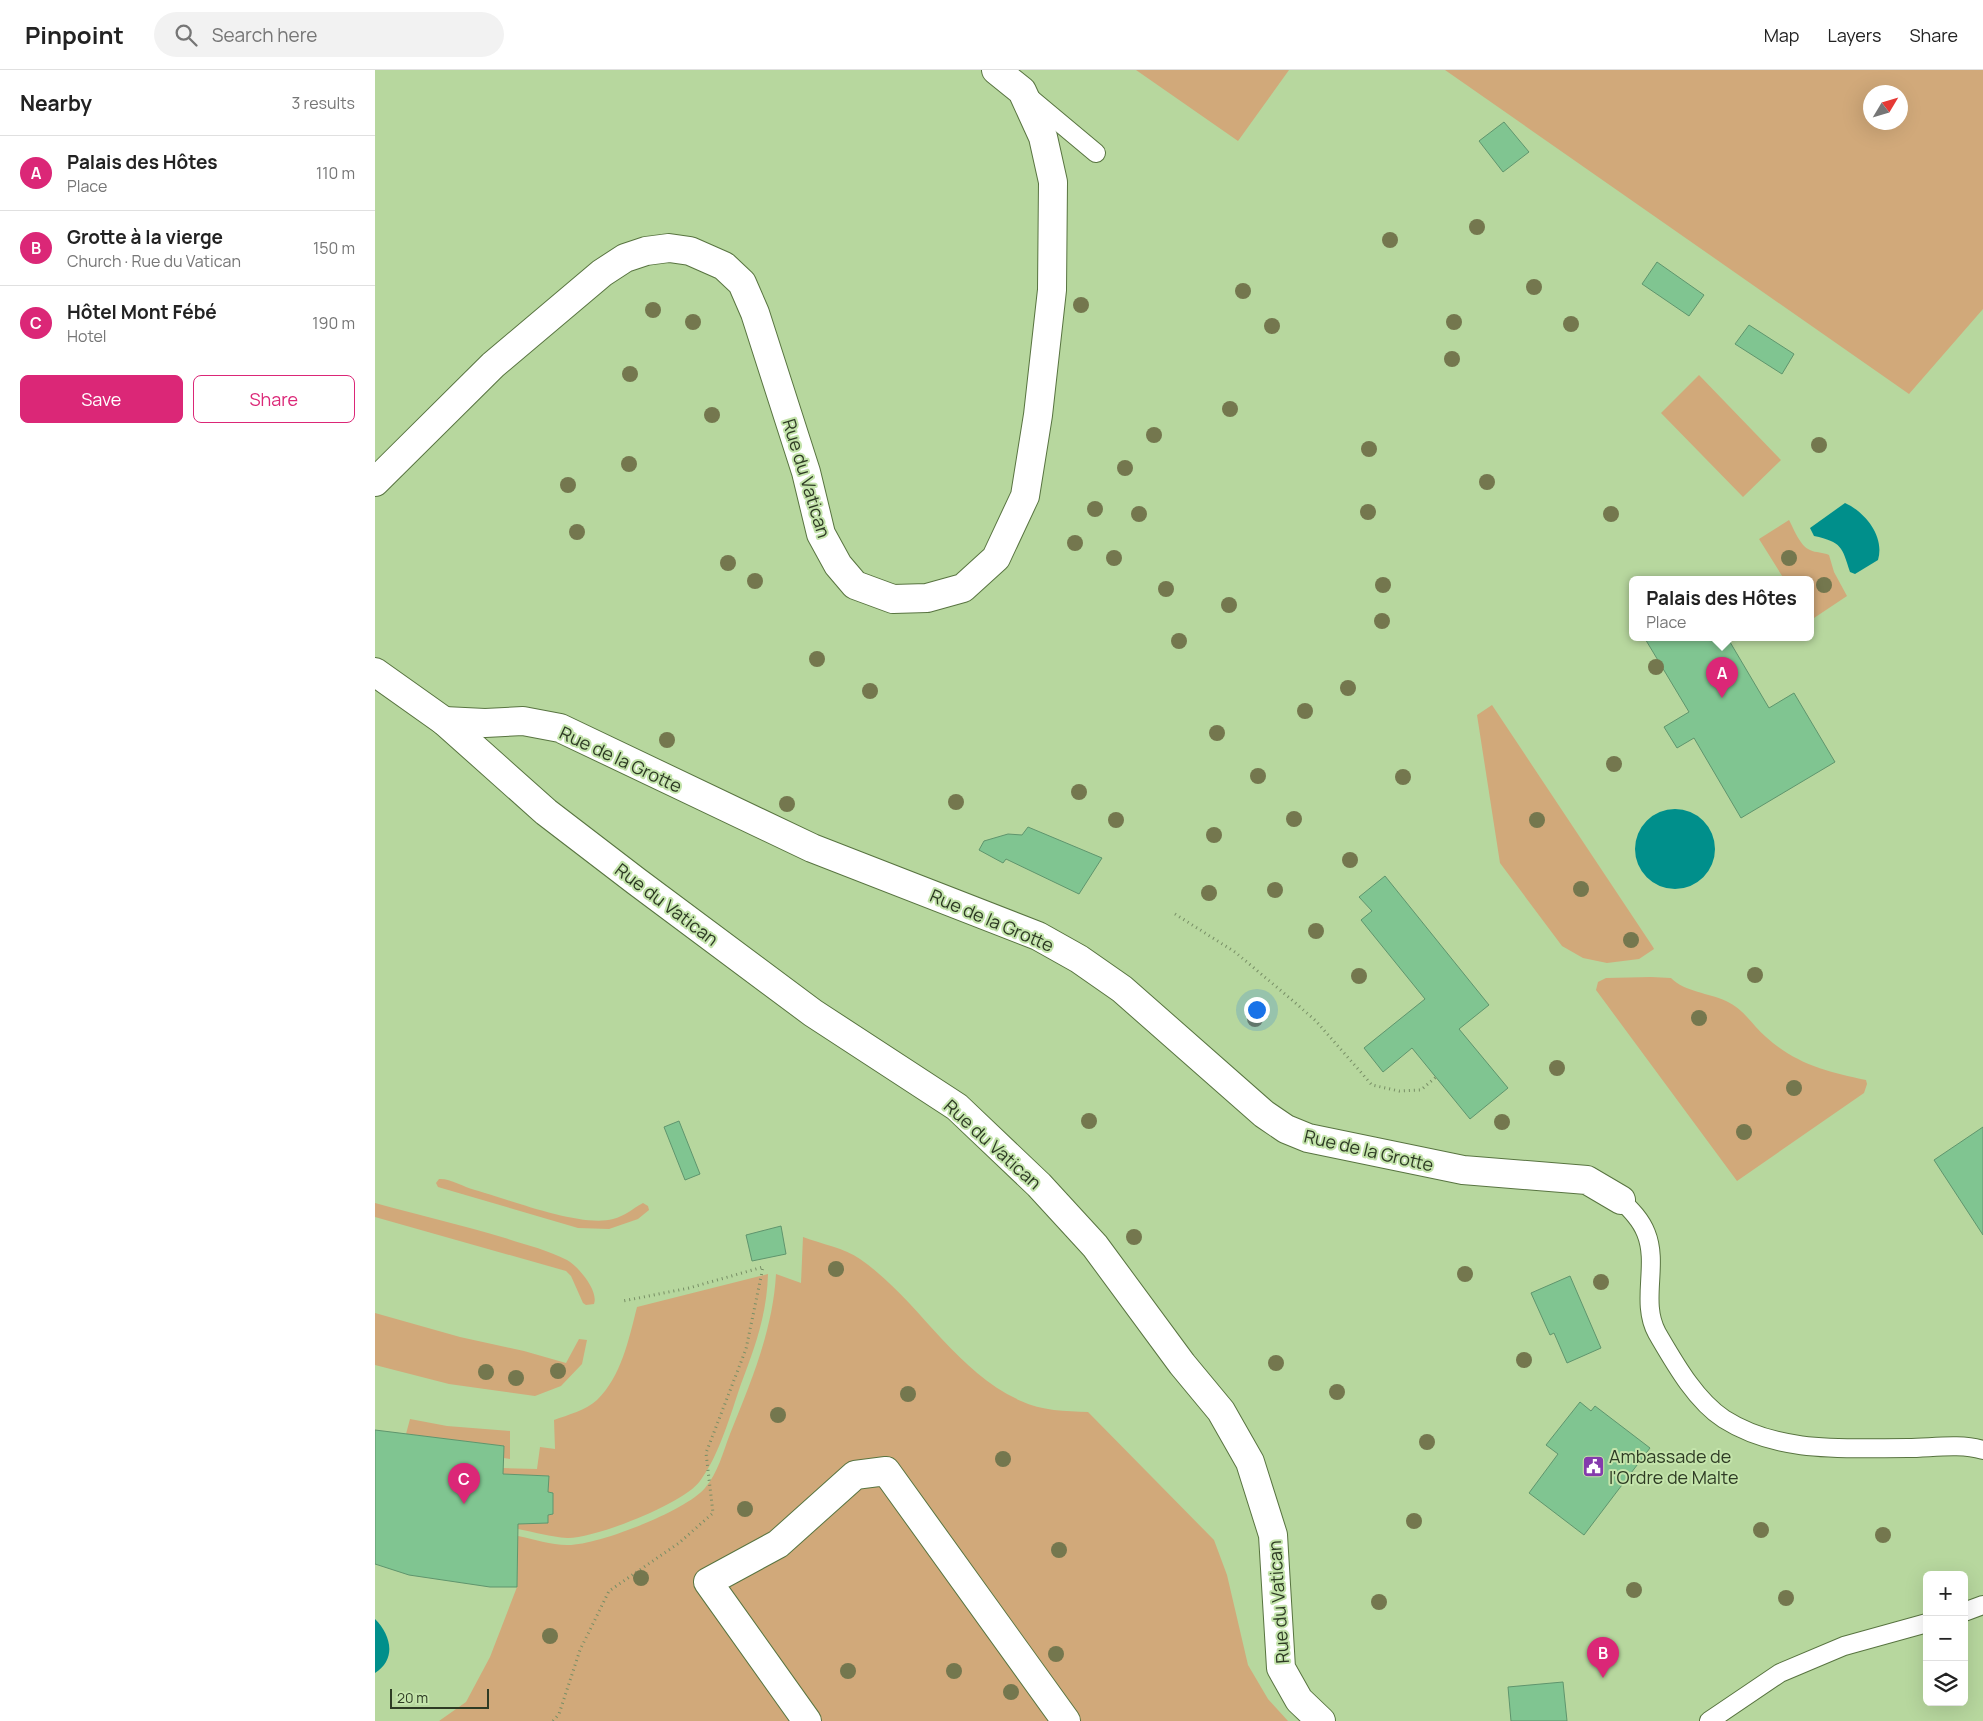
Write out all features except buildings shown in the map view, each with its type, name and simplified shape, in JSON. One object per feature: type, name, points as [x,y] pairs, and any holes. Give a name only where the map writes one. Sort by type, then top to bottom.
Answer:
[{"type":"street","name":"Rue du Vatican","points":[[375,482],[493,365],[602,272],[625,258],[646,251],[669,248],[690,251],[724,266],[742,283],[758,321],[806,472],[821,534],[838,565],[855,585],[893,599],[927,598],[963,588],[996,558],[1025,496],[1039,415],[1053,290],[1053,182],[1043,137],[1022,91],[996,70]]},
{"type":"street","name":"Rue du Vatican","points":[[375,672],[444,721],[546,812],[635,880],[813,1012],[957,1107],[1039,1185],[1095,1246],[1182,1364],[1221,1410],[1250,1462],[1273,1535],[1281,1668],[1299,1700],[1321,1721]]},
{"type":"street","name":"Rue de la Grotte","points":[[444,721],[485,723],[523,721],[560,728],[812,848],[1038,936],[1079,959],[1122,989],[1264,1114],[1286,1129],[1308,1138],[1463,1170],[1587,1180],[1621,1200]]},
{"type":"street","points":[[807,1721],[708,1582],[778,1544],[855,1475],[886,1471],[1067,1721]]},
{"type":"lane","points":[[1022,91],[1096,153]]},
{"type":"lane","points":[[1621,1200],[1636,1215],[1647,1234],[1650,1261],[1648,1288],[1651,1321],[1686,1378],[1723,1418],[1756,1434],[1785,1444],[1835,1448],[1983,1450]]},
{"type":"lane","points":[[1968,1611],[1983,1605]]},
{"type":"lane","points":[[1709,1721],[1780,1673],[1843,1646],[1923,1624]]},
{"type":"path","points":[[1175,914],[1235,952],[1293,1000],[1316,1021],[1372,1085],[1399,1091],[1421,1090],[1436,1078]]},
{"type":"path","points":[[553,1721],[559,1714],[580,1650],[609,1591],[679,1543],[713,1513],[706,1453],[746,1349],[763,1267],[689,1288],[623,1301]]},
{"type":"shaded area","points":[[1136,70],[1289,70],[1238,141]]},
{"type":"shaded area","points":[[1445,70],[1983,70],[1983,309],[1909,394]]},
{"type":"shaded area","points":[[1699,375],[1781,460],[1743,497],[1661,413]]},
{"type":"shaded area","points":[[1789,520],[1806,548],[1829,555],[1834,572],[1847,596],[1814,618],[1814,576],[1782,576],[1759,539]]},
{"type":"shaded area","points":[[1492,705],[1653,947],[1654,949],[1639,959],[1607,963],[1583,958],[1562,946],[1500,863],[1477,715]]},
{"type":"shaded area","points":[[1606,978],[1671,978],[1677,983],[1697,992],[1732,1004],[1766,1037],[1789,1054],[1813,1066],[1866,1080],[1867,1084],[1864,1093],[1737,1181],[1596,990],[1598,982]]},
{"type":"shaded area","points":[[439,1179],[452,1181],[471,1189],[544,1211],[583,1220],[599,1221],[617,1218],[643,1203],[648,1206],[649,1210],[638,1219],[609,1229],[578,1228],[438,1187],[436,1183]]},
{"type":"shaded area","points":[[375,1203],[489,1233],[560,1256],[572,1263],[587,1279],[595,1299],[594,1304],[586,1305],[583,1303],[571,1276],[566,1271],[375,1217]]},
{"type":"shaded area","points":[[803,1237],[840,1249],[860,1259],[901,1294],[956,1354],[997,1388],[1037,1407],[1088,1412],[1214,1540],[1227,1575],[1248,1665],[1268,1699],[1288,1721],[439,1721],[466,1702],[490,1657],[517,1587],[518,1536],[561,1545],[580,1544],[598,1540],[640,1525],[679,1507],[695,1497],[710,1482],[720,1462],[760,1356],[771,1315],[776,1274],[801,1283]]},
{"type":"shaded area","points":[[768,1274],[763,1317],[755,1343],[719,1447],[700,1481],[691,1490],[658,1509],[597,1533],[567,1538],[518,1529],[518,1524],[548,1523],[548,1515],[553,1514],[553,1493],[548,1492],[548,1476],[503,1474],[503,1468],[537,1469],[540,1447],[555,1449],[554,1420],[588,1407],[605,1391],[623,1357],[637,1307]]},
{"type":"shaded area","points":[[375,1313],[460,1337],[524,1351],[566,1363],[579,1339],[587,1340],[582,1364],[561,1386],[535,1396],[449,1384],[375,1365]]},
{"type":"shaded area","points":[[410,1419],[447,1426],[510,1431],[510,1459],[504,1458],[504,1446],[406,1434]]},
{"type":"water","points":[[1845,503],[1860,512],[1872,526],[1879,542],[1878,560],[1855,574],[1850,572],[1845,557],[1836,543],[1814,536],[1810,528]]},
{"type":"water","points":[[1675,809],[1690,812],[1703,821],[1712,834],[1715,849],[1712,864],[1703,877],[1690,886],[1675,889],[1660,886],[1647,877],[1638,864],[1635,849],[1638,834],[1647,821],[1660,812]]},
{"type":"water","points":[[375,1619],[388,1639],[389,1654],[387,1661],[375,1673]]},
{"type":"place","name":"Palais des Hôtes","points":[[1722,698]]},
{"type":"place","name":"Ambassade de l'Ordre de Malte","points":[[1593,1466]]},
{"type":"place","name":"Hôtel Mont Fébé","points":[[464,1504]]},
{"type":"place","name":"Grotte à la vierge","points":[[1603,1678]]}]
